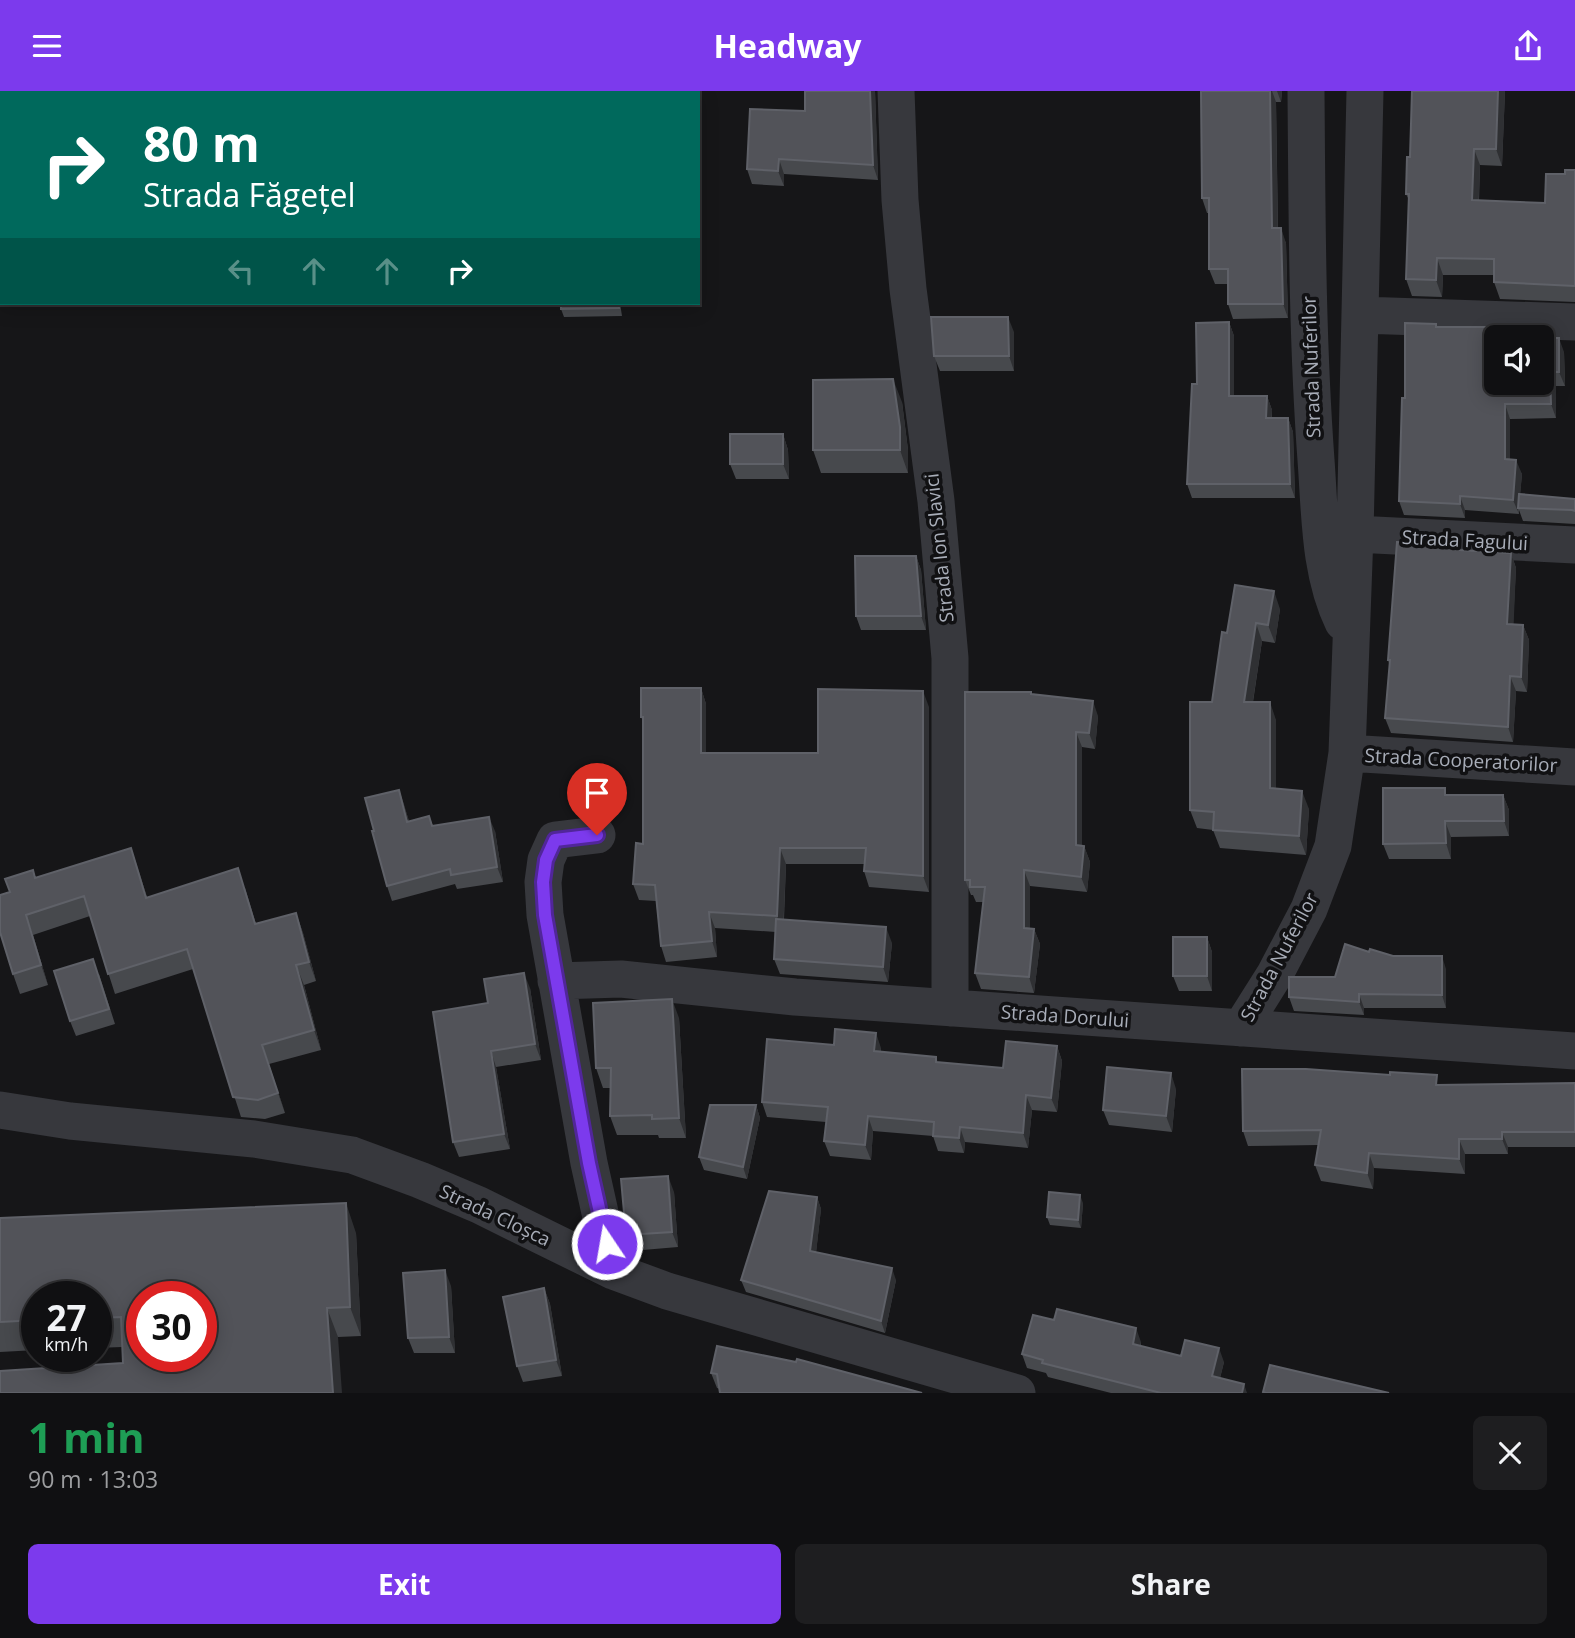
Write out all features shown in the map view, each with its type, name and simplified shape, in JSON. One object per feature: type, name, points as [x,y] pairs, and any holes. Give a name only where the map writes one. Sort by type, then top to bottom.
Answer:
[{"type":"street","name":"Strada Ion Slavici","points":[[896,91],[900,200],[908,289],[936,501],[950,658],[950,1008]]},
{"type":"street","name":"Strada Nuferilor","points":[[1306,91],[1311,398],[1319,497],[1326,570],[1333,598],[1351,638]]},
{"type":"street","name":"Strada Nuferilor","points":[[1241,1028],[1275,974],[1309,908],[1324,871],[1333,846],[1347,754],[1365,91]]},
{"type":"street","points":[[1360,315],[1575,322]]},
{"type":"street","name":"Strada Fagului","points":[[1355,534],[1575,545]]},
{"type":"street","name":"Strada Cooperatorilor","points":[[1347,754],[1575,767]]},
{"type":"street","points":[[597,835],[555,840],[546,860],[543,882],[545,915],[556,981],[589,1163],[613,1271]]},
{"type":"street","name":"Strada Dorului","points":[[556,981],[621,979],[796,997],[1575,1051]]},
{"type":"street","name":"Strada Cloșca","points":[[0,1110],[70,1121],[254,1139],[352,1155],[420,1179],[613,1271],[667,1291],[1017,1393]]},
{"type":"building","points":[[805,91],[870,91],[873,165],[779,159],[778,171],[747,169],[750,109],[805,111]]},
{"type":"building","points":[[1201,91],[1270,91],[1272,228],[1281,228],[1283,304],[1228,304],[1228,269],[1209,269],[1209,198],[1202,198]]},
{"type":"building","points":[[1412,91],[1498,91],[1496,149],[1474,149],[1472,200],[1545,203],[1546,174],[1565,174],[1565,170],[1575,170],[1575,286],[1494,282],[1494,259],[1437,258],[1436,280],[1406,279],[1409,194],[1406,194],[1407,157],[1410,157]]},
{"type":"building","points":[[561,305],[618,305],[619,308],[561,309]]},
{"type":"building","points":[[931,317],[1008,317],[1009,356],[934,356]]},
{"type":"building","points":[[1229,322],[1229,396],[1267,396],[1266,418],[1288,418],[1290,484],[1187,484],[1192,384],[1197,384],[1196,323]]},
{"type":"building","points":[[1405,323],[1436,324],[1436,327],[1484,327],[1484,395],[1551,395],[1551,404],[1505,404],[1505,459],[1516,460],[1513,500],[1460,496],[1460,504],[1399,501],[1402,398],[1405,398]]},
{"type":"building","points":[[1554,338],[1559,338],[1559,372],[1554,372]]},
{"type":"building","points":[[893,379],[900,427],[900,450],[813,450],[813,380]]},
{"type":"building","points":[[730,434],[783,434],[783,464],[730,464]]},
{"type":"building","points":[[1519,494],[1575,499],[1575,511],[1518,508]]},
{"type":"building","points":[[1397,542],[1460,545],[1460,550],[1511,553],[1507,624],[1523,625],[1521,677],[1510,676],[1508,727],[1385,718]]},
{"type":"building","points":[[855,556],[916,556],[921,616],[856,616]]},
{"type":"building","points":[[1235,585],[1274,591],[1268,625],[1256,623],[1244,702],[1270,702],[1270,788],[1302,791],[1299,836],[1213,830],[1214,812],[1190,810],[1190,702],[1212,702],[1222,632],[1227,633]]},
{"type":"building","points":[[641,688],[701,688],[701,753],[818,753],[818,689],[923,691],[923,876],[864,871],[866,848],[780,848],[777,916],[709,912],[712,941],[661,946],[655,885],[633,884],[636,843],[643,844]]},
{"type":"building","points":[[965,692],[1031,692],[1093,701],[1089,733],[1076,732],[1076,845],[1084,846],[1081,877],[1024,870],[1024,928],[1034,929],[1029,977],[975,973],[985,887],[970,887],[970,880],[965,880]]},
{"type":"building","points":[[1383,788],[1445,788],[1445,795],[1503,795],[1504,821],[1445,821],[1446,843],[1383,844]]},
{"type":"building","points":[[399,790],[407,822],[429,816],[432,826],[489,817],[497,867],[451,875],[450,869],[387,886],[365,798]]},
{"type":"building","points":[[131,848],[146,898],[238,868],[255,924],[296,913],[309,962],[296,965],[314,1030],[262,1045],[278,1093],[258,1100],[233,1097],[187,949],[108,974],[84,896],[26,915],[41,965],[13,974],[0,932],[0,895],[10,892],[5,879],[33,870],[35,878]]},
{"type":"building","points":[[776,919],[886,927],[883,967],[774,959]]},
{"type":"building","points":[[1173,937],[1207,937],[1207,976],[1173,976]]},
{"type":"building","points":[[1345,944],[1393,956],[1442,956],[1442,995],[1359,994],[1359,1002],[1289,997],[1289,977],[1335,977]]},
{"type":"building","points":[[93,959],[109,1009],[70,1021],[54,971]]},
{"type":"building","points":[[524,973],[535,1044],[491,1051],[504,1134],[453,1142],[433,1012],[488,1003],[484,979]]},
{"type":"building","points":[[672,999],[679,1118],[652,1119],[652,1115],[610,1116],[611,1068],[596,1068],[593,1003]]},
{"type":"building","points":[[835,1029],[876,1033],[874,1051],[936,1057],[936,1062],[1003,1068],[1006,1041],[1057,1046],[1051,1098],[1026,1095],[1023,1133],[960,1127],[959,1138],[933,1136],[934,1122],[868,1116],[865,1145],[824,1141],[828,1107],[762,1102],[767,1039],[834,1045]]},
{"type":"building","points":[[1107,1067],[1171,1073],[1166,1116],[1103,1110]]},
{"type":"building","points":[[1242,1069],[1437,1075],[1436,1085],[1575,1083],[1575,1132],[1502,1132],[1502,1139],[1459,1139],[1459,1159],[1369,1153],[1367,1173],[1315,1165],[1321,1130],[1243,1131]]},
{"type":"building","points":[[710,1105],[756,1105],[743,1167],[699,1157]]},
{"type":"building","points":[[668,1176],[672,1232],[626,1235],[621,1179]]},
{"type":"building","points":[[769,1191],[817,1197],[810,1251],[892,1268],[881,1321],[741,1280]]},
{"type":"building","points":[[1049,1192],[1080,1195],[1078,1220],[1047,1217]]},
{"type":"building","points":[[346,1203],[350,1307],[327,1308],[333,1393],[0,1393],[0,1371],[112,1372],[112,1364],[123,1363],[121,1317],[112,1317],[112,1281],[21,1281],[21,1321],[0,1322],[0,1218]]},
{"type":"building","points":[[445,1270],[449,1337],[408,1338],[403,1273]]},
{"type":"building","points":[[544,1288],[556,1360],[517,1366],[503,1297]]},
{"type":"building","points":[[1057,1309],[1136,1328],[1133,1344],[1181,1356],[1185,1340],[1219,1348],[1212,1376],[1244,1384],[1242,1393],[1161,1393],[1042,1363],[1043,1360],[1022,1354],[1033,1315],[1054,1320]]},
{"type":"building","points":[[717,1346],[796,1362],[797,1359],[922,1393],[720,1393],[717,1374],[711,1373]]},
{"type":"building","points":[[1270,1365],[1389,1393],[1266,1393],[1263,1392]]},
{"type":"route","points":[[597,835],[555,840],[546,860],[543,882],[545,915],[556,981],[589,1163],[607,1244]]}]
